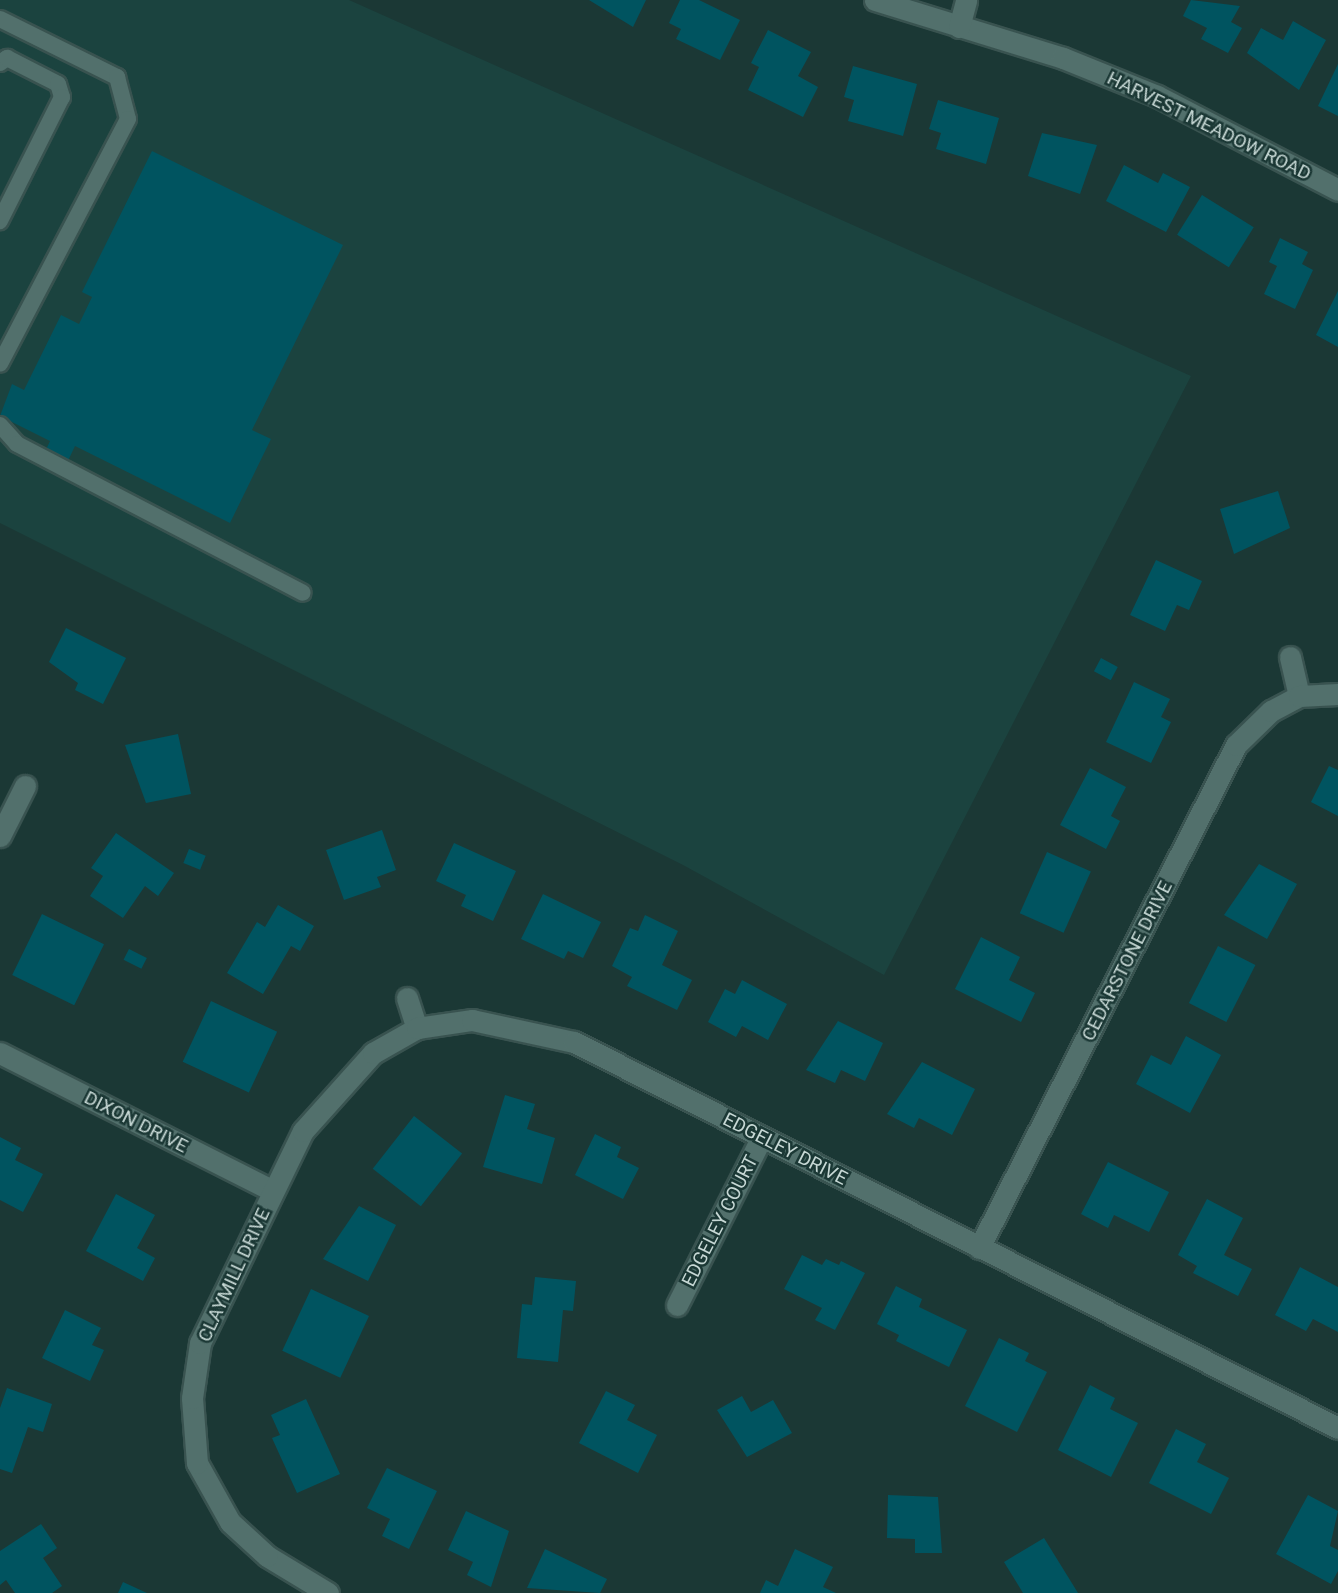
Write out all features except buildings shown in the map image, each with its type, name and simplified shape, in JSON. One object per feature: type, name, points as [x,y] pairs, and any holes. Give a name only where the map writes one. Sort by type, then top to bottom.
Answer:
[{"type":"street","name":"HARVEST MEADOW ROAD","points":[[875,0],[1063,58],[1157,96],[1338,190]]},
{"type":"street","points":[[959,27],[966,0]]},
{"type":"street","points":[[1290,657],[1299,696],[1338,694]]},
{"type":"street","name":"CEDARSTONE DRIVE","points":[[979,1248],[1236,745],[1271,711],[1299,696]]},
{"type":"street","points":[[0,836],[25,786]]},
{"type":"street","points":[[407,998],[416,1028]]},
{"type":"street","name":"EDGELEY DRIVE","points":[[273,1191],[303,1131],[373,1053],[416,1028],[472,1020],[574,1042],[1338,1428]]},
{"type":"street","name":"DIXON DRIVE","points":[[0,1053],[273,1191]]},
{"type":"street","name":"EDGELEY COURT","points":[[677,1306],[762,1137]]},
{"type":"street","name":"CLAYMILL DRIVE","points":[[273,1191],[200,1343],[192,1398],[197,1463],[230,1522],[267,1556],[328,1593]]},
{"type":"lane","points":[[0,19],[117,77],[128,119],[0,364]]},
{"type":"lane","points":[[0,63],[8,58],[58,84],[62,97],[0,221]]},
{"type":"lane","points":[[0,425],[17,444],[303,593]]},
{"type":"shaded area","points":[[0,0],[349,0],[1191,376],[884,975],[683,865],[0,523]]}]
